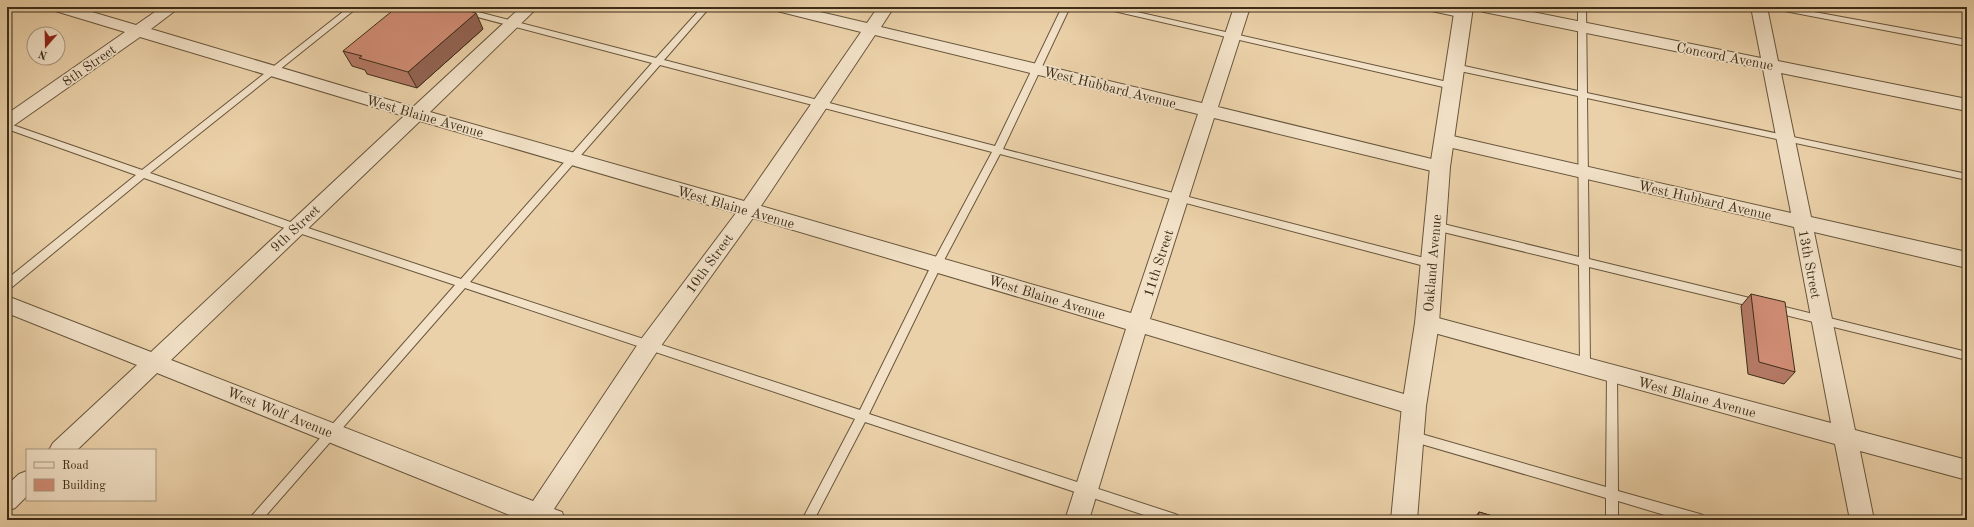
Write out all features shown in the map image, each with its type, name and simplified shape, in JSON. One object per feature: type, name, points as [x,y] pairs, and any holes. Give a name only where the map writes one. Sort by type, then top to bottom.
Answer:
[{"type":"street","name":"West Blaine Avenue","points":[[58,7],[417,114],[937,264],[1414,406]]},
{"type":"street","name":"8th Street","points":[[7,122],[172,7]]},
{"type":"street","name":"9th Street","points":[[62,449],[530,7]]},
{"type":"street","name":"West Hubbard Avenue","points":[[779,7],[1440,167]]},
{"type":"street","name":"10th Street","points":[[542,518],[650,344],[748,210],[886,7]]},
{"type":"street","name":"11th Street","points":[[1077,520],[1138,324],[1242,7]]},
{"type":"street","name":"Concord Avenue","points":[[1432,7],[1471,9],[1582,27],[1967,105]]},
{"type":"street","name":"13th Street","points":[[1759,7],[1862,520]]},
{"type":"street","name":"Oakland Avenue","points":[[1404,520],[1414,406],[1427,323],[1440,167],[1454,76],[1471,9]]},
{"type":"street","name":"West Hubbard Avenue","points":[[1444,140],[1967,260]]},
{"type":"street","name":"West Wolf Avenue","points":[[7,304],[332,432],[542,518]]},
{"type":"street","name":"West Blaine Avenue","points":[[1427,323],[1967,470]]},
{"type":"street","points":[[7,500],[26,482]]},
{"type":"lane","points":[[7,285],[142,175],[354,7]]},
{"type":"lane","points":[[450,7],[512,24],[659,60],[1432,264]]},
{"type":"lane","points":[[254,520],[706,7]]},
{"type":"lane","points":[[808,520],[863,415],[937,264],[998,150],[1066,7]]},
{"type":"lane","points":[[1106,7],[1233,36],[1454,76],[1582,94],[1967,177]]},
{"type":"lane","points":[[1582,7],[1585,366]]},
{"type":"lane","points":[[1774,7],[1967,43]]},
{"type":"lane","points":[[7,126],[142,175],[296,228],[650,344],[1176,520]]},
{"type":"lane","points":[[1435,226],[1967,356]]},
{"type":"lane","points":[[1612,374],[1612,520]]},
{"type":"lane","points":[[1411,436],[1700,520]]},
{"type":"building","points":[[397,7],[454,7],[476,13],[408,72],[359,58],[362,56],[343,51]]},
{"type":"building","points":[[1751,294],[1785,302],[1795,372],[1759,362]]},
{"type":"building","points":[[1479,512],[1506,520],[1478,520]]}]
